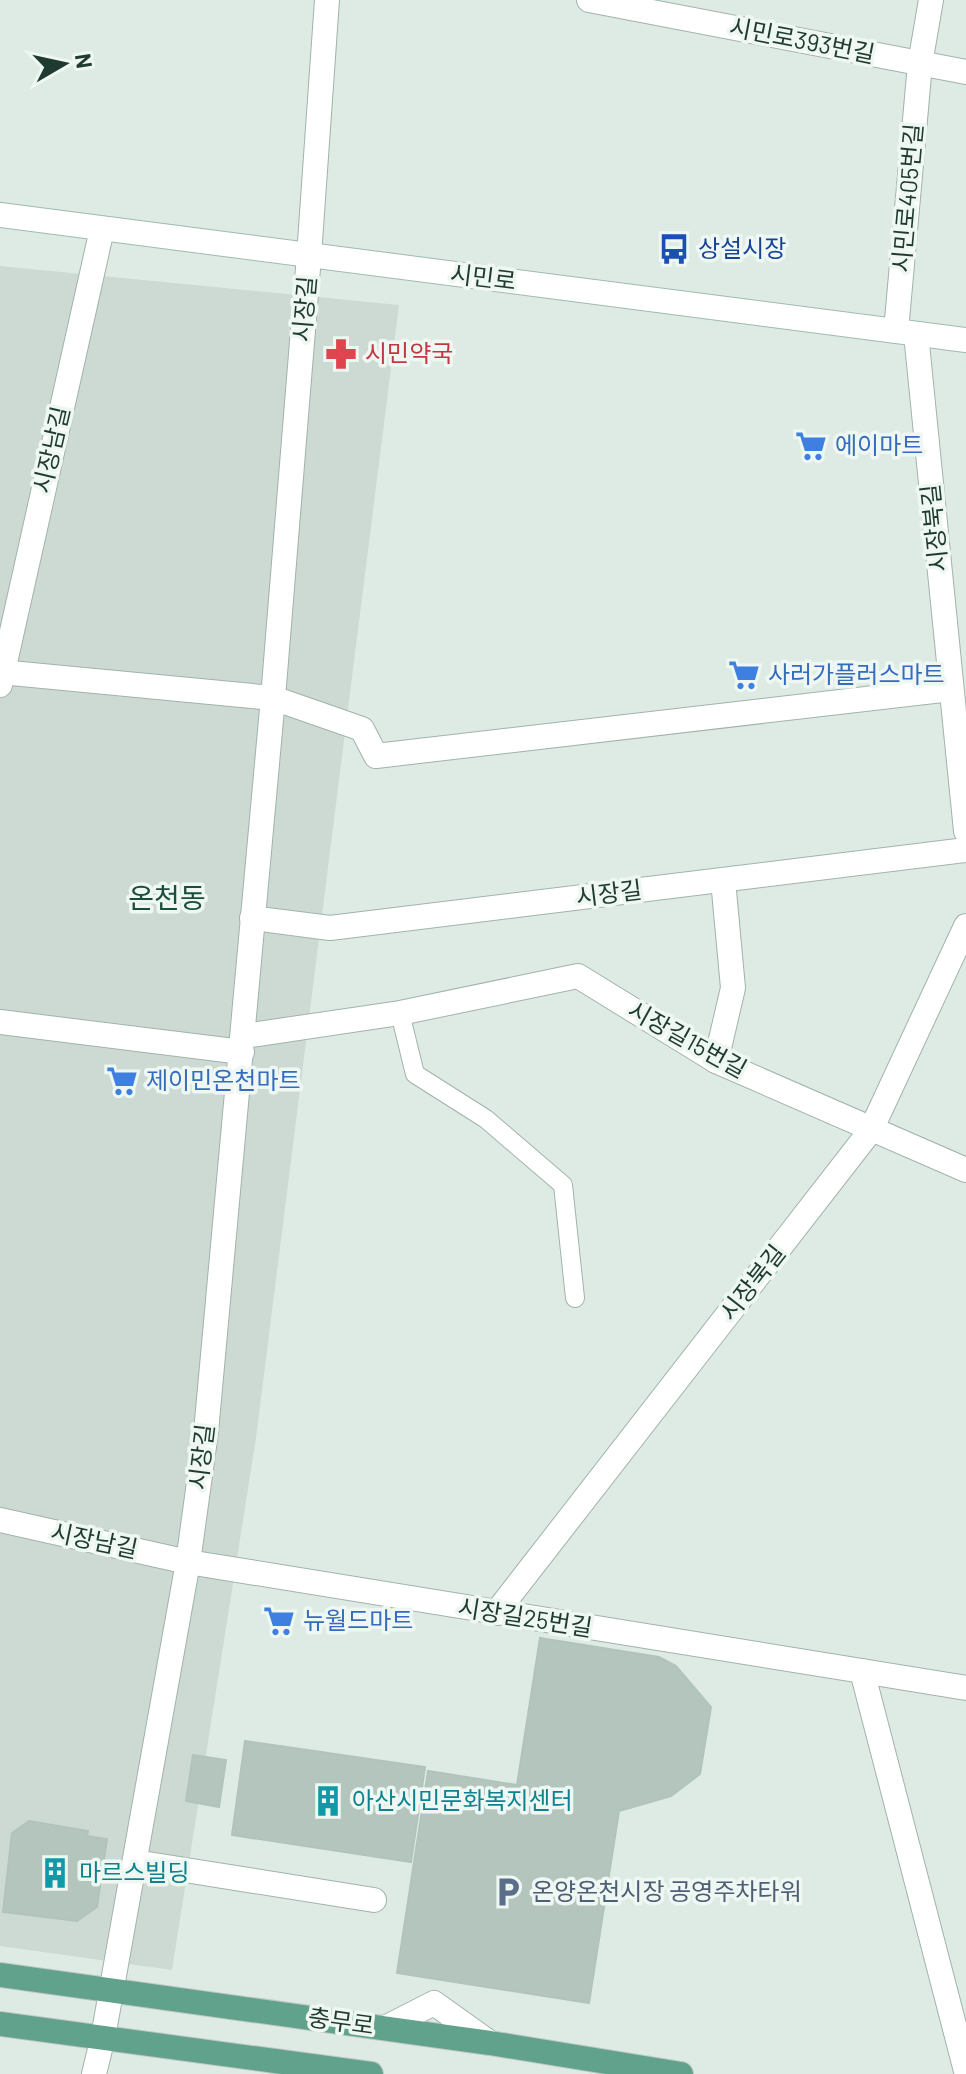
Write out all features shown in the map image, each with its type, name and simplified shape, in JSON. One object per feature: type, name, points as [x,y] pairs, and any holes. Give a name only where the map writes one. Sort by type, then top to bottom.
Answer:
[{"type":"main road","name":"충무로","points":[[0,1975],[490,2043],[681,2074]]},
{"type":"main road","name":"충무로","points":[[0,2024],[371,2074]]},
{"type":"street","points":[[309,256],[327,0]]},
{"type":"street","name":"시민로393번길","points":[[589,0],[920,64]]},
{"type":"street","name":"시민로405번길","points":[[906,333],[920,64],[931,0]]},
{"type":"street","points":[[920,64],[966,72]]},
{"type":"street","name":"시민로","points":[[0,215],[966,340]]},
{"type":"street","name":"시장남길","points":[[102,229],[0,676],[273,698]]},
{"type":"street","name":"시장길","points":[[94,2074],[188,1562],[206,1432],[243,1044],[309,256]]},
{"type":"street","name":"시장북길","points":[[906,333],[951,689],[960,725],[966,831]]},
{"type":"street","points":[[273,698],[362,729],[376,756],[951,689]]},
{"type":"street","name":"시장길","points":[[252,918],[330,928],[966,850]]},
{"type":"street","points":[[716,1061],[733,988],[723,880]]},
{"type":"street","name":"시장북길","points":[[496,1613],[871,1130],[966,926]]},
{"type":"street","name":"시장길15번길","points":[[243,1044],[578,976],[716,1061],[966,1170]]},
{"type":"street","points":[[0,1022],[243,1044]]},
{"type":"street","name":"시장남길","points":[[0,1520],[188,1562]]},
{"type":"street","name":"시장길25번길","points":[[188,1562],[966,1688]]},
{"type":"street","points":[[862,1671],[966,2071]]},
{"type":"street","points":[[135,1862],[374,1900]]},
{"type":"lane","points":[[400,1013],[415,1074],[486,1119],[563,1185],[575,1298]]},
{"type":"shaded area","points":[[0,266],[399,305],[256,1438],[172,1970],[0,1946]]},
{"type":"building","name":"온양온천시장 공영주차타워","points":[[540,1638],[659,1657],[676,1666],[711,1707],[700,1774],[671,1796],[619,1811],[589,2003],[397,1973],[428,1771],[517,1785]]},
{"type":"building","name":"아산시민문화복지센터","points":[[245,1741],[425,1767],[411,1862],[232,1835]]},
{"type":"building","points":[[193,1755],[226,1760],[219,1807],[186,1801]]},
{"type":"building","name":"마르스빌딩","points":[[29,1821],[88,1831],[87,1836],[107,1839],[97,1907],[77,1921],[3,1912],[12,1833]]},
{"type":"place","name":"상설시장","points":[[674,249]]},
{"type":"place","name":"시민약국","points":[[341,354]]},
{"type":"place","name":"에이마트","points":[[811,446]]},
{"type":"place","name":"사러가플러스마트","points":[[744,675]]},
{"type":"place","name":"제이민온천마트","points":[[122,1081]]},
{"type":"place","name":"뉴월드마트","points":[[279,1621]]},
{"type":"place","name":"아산시민문화복지센터","points":[[328,1801]]},
{"type":"place","name":"마르스빌딩","points":[[55,1873]]},
{"type":"place","name":"온양온천시장 공영주차타워","points":[[508,1892]]},
{"type":"district","name":"온천동","points":[[167,898]]}]
